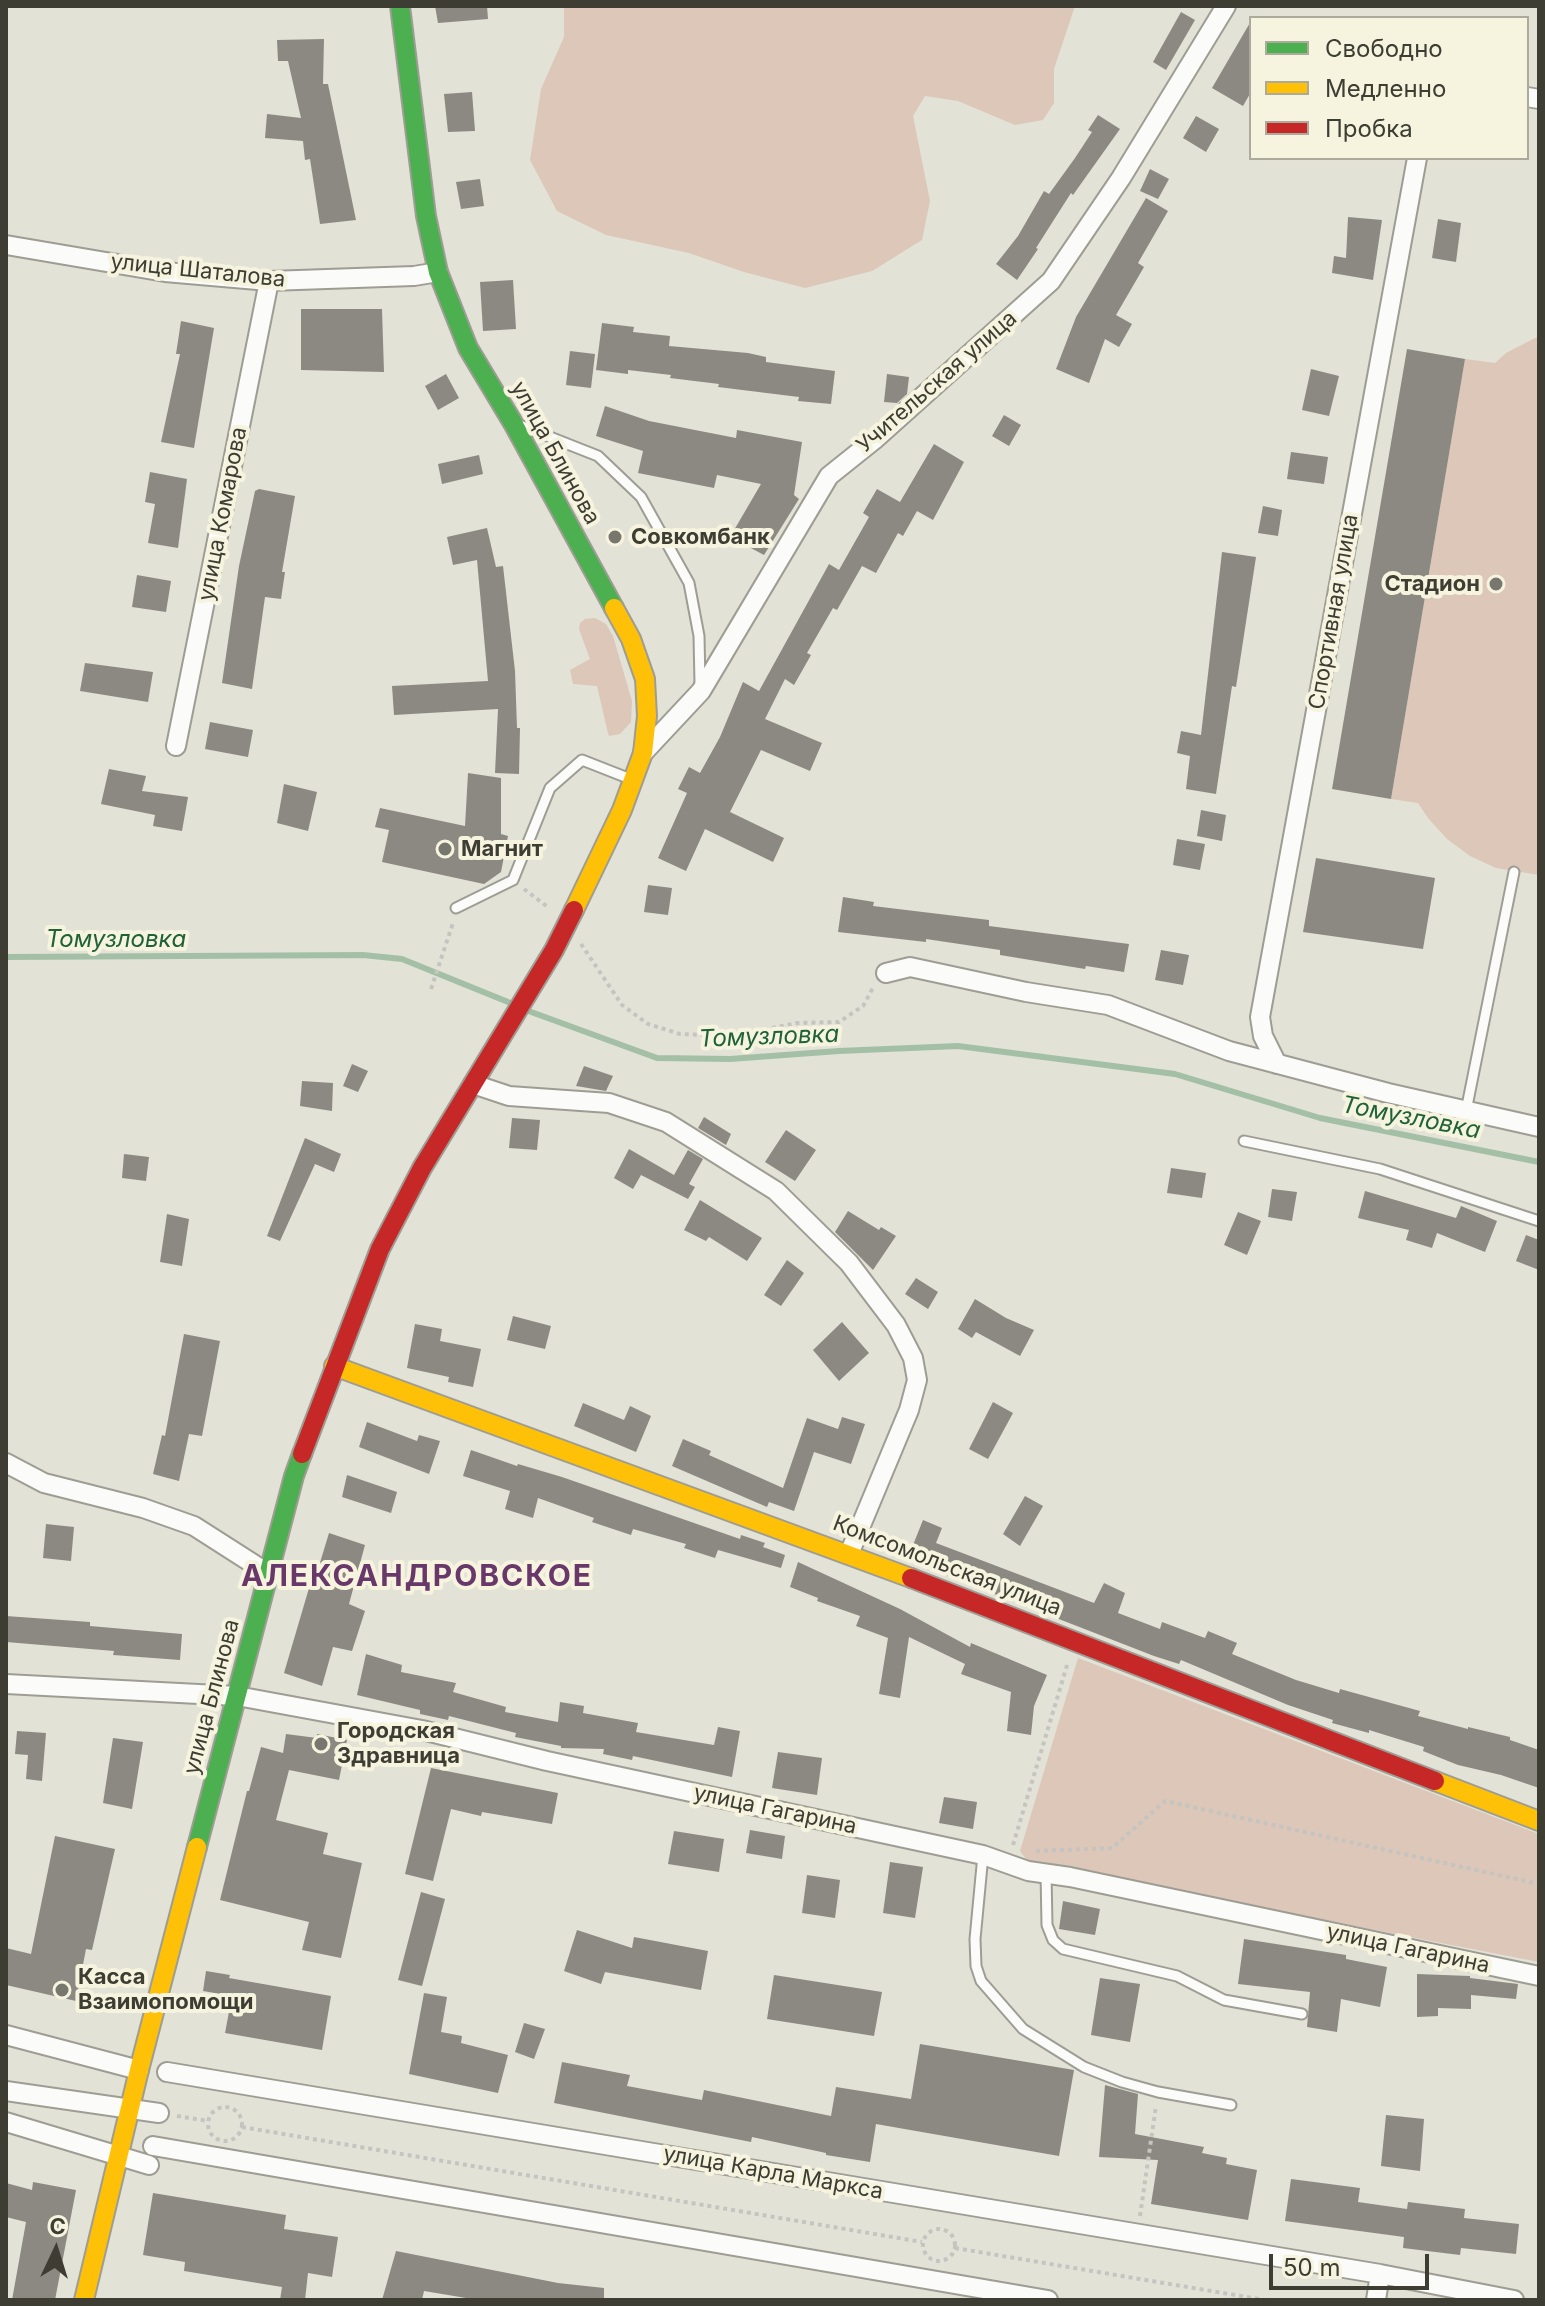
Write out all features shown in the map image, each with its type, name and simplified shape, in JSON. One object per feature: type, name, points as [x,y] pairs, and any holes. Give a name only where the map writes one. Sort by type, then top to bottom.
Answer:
[{"type":"main road","name":"улица Блинова","points":[[84,2300],[139,2070],[294,1476],[380,1249],[422,1168],[554,950],[622,810],[643,753],[647,716],[645,679],[631,639],[513,423],[468,348],[438,272],[426,216],[400,6]]},
{"type":"main road","name":"Комсомольская улица","points":[[334,1366],[849,1554],[1539,1821]]},
{"type":"street","name":"Учительская улица","points":[[643,753],[701,691],[829,476],[874,440],[1051,281],[1121,178],[1226,6]]},
{"type":"street","name":"Спортивная улица","points":[[1277,1064],[1263,1036],[1260,1017],[1417,160]]},
{"type":"street","name":"улица Шаталова","points":[[6,245],[165,272],[269,281],[414,276],[438,272]]},
{"type":"street","name":"улица Комарова","points":[[176,746],[269,281]]},
{"type":"street","points":[[886,973],[910,967],[1026,992],[1108,1005],[1229,1051],[1539,1127]]},
{"type":"street","points":[[473,1084],[509,1096],[609,1103],[666,1122],[776,1191],[849,1263],[896,1325],[913,1358],[917,1380],[909,1410],[849,1554]]},
{"type":"street","points":[[6,1463],[44,1483],[143,1508],[194,1526],[269,1574]]},
{"type":"street","name":"улица Гагарина","points":[[6,1684],[237,1696],[422,1730],[547,1761],[983,1855],[1028,1871],[1539,1976]]},
{"type":"street","points":[[6,2035],[139,2070]]},
{"type":"street","name":"улица Карла Маркса","points":[[167,2072],[1380,2274],[1514,2300]]},
{"type":"street","points":[[6,2091],[159,2113]]},
{"type":"street","points":[[6,2122],[149,2165]]},
{"type":"street","points":[[153,2146],[1048,2300]]},
{"type":"street","points":[[1376,2300],[1380,2274]]},
{"type":"lane","points":[[513,423],[598,456],[641,497],[689,583],[699,636],[701,691]]},
{"type":"lane","points":[[456,908],[513,880],[550,788],[582,760],[633,780]]},
{"type":"lane","points":[[1466,1111],[1514,872]]},
{"type":"lane","points":[[1244,1141],[1380,1169],[1539,1221]]},
{"type":"lane","points":[[983,1855],[975,1939],[976,1966],[981,1981],[1023,2029],[1084,2067],[1158,2092],[1231,2105]]},
{"type":"lane","points":[[1046,1873],[1047,1925],[1053,1940],[1063,1949],[1177,1976],[1224,2000],[1302,2014]]},
{"type":"path","points":[[513,880],[567,922],[622,1005],[648,1024],[680,1034],[732,1036],[797,1023],[839,1022],[863,1006],[871,989],[886,973]]},
{"type":"path","points":[[431,989],[451,931]]},
{"type":"path","points":[[1008,1862],[1074,1641]]},
{"type":"path","points":[[1008,1862],[1042,1849],[1112,1848],[1165,1801],[1539,1884]]},
{"type":"path","points":[[1137,2234],[1158,2092]]},
{"type":"path","points":[[228,2107],[239,2114],[242,2127],[235,2138],[222,2141],[211,2134],[208,2121],[215,2110],[228,2107]]},
{"type":"path","points":[[159,2113],[208,2121]]},
{"type":"path","points":[[242,2127],[922,2242]]},
{"type":"path","points":[[941,2229],[952,2236],[955,2248],[948,2258],[936,2261],[925,2254],[922,2242],[929,2232],[941,2229]]},
{"type":"path","points":[[955,2248],[1265,2300]]},
{"type":"shaded area","points":[[564,6],[1075,6],[1054,69],[1054,103],[1043,120],[1015,125],[958,101],[925,96],[913,116],[930,201],[922,240],[872,271],[805,288],[689,253],[606,235],[557,211],[530,160],[541,89],[564,37]]},
{"type":"shaded area","points":[[1539,336],[1539,875],[1496,868],[1470,856],[1447,839],[1418,803],[1391,799],[1465,359],[1495,363],[1506,353]]},
{"type":"shaded area","points":[[595,618],[606,624],[613,636],[632,701],[631,722],[620,734],[609,736],[597,686],[573,684],[570,670],[590,659],[579,629],[585,619]]},
{"type":"shaded area","points":[[1078,1658],[1539,1834],[1539,1962],[1029,1863],[1020,1851]]},
{"type":"building","points":[[435,6],[487,6],[488,19],[438,23]]},
{"type":"building","points":[[1181,12],[1195,20],[1166,70],[1153,62]]},
{"type":"building","points":[[1249,24],[1249,96],[1243,106],[1212,88]]},
{"type":"building","points":[[324,39],[323,84],[328,84],[356,220],[320,224],[310,159],[305,160],[303,141],[265,138],[267,114],[301,118],[288,61],[278,61],[277,40]]},
{"type":"building","points":[[472,92],[475,131],[448,132],[444,94]]},
{"type":"building","points":[[1098,115],[1120,129],[1073,195],[1071,193],[1017,280],[996,264],[1018,236],[1044,191],[1049,194],[1075,158],[1092,132],[1088,130]]},
{"type":"building","points":[[1196,116],[1219,129],[1206,152],[1183,138]]},
{"type":"building","points":[[1150,169],[1169,179],[1158,199],[1140,191]]},
{"type":"building","points":[[480,179],[484,206],[461,209],[456,182]]},
{"type":"building","points":[[1146,198],[1168,211],[1138,263],[1144,267],[1116,315],[1132,324],[1119,347],[1105,339],[1089,383],[1056,369],[1076,317]]},
{"type":"building","points":[[1348,217],[1382,220],[1373,280],[1332,273],[1334,256],[1346,258]]},
{"type":"building","points":[[1438,219],[1461,223],[1456,262],[1432,258]]},
{"type":"building","points":[[513,280],[516,329],[483,331],[480,282]]},
{"type":"building","points":[[301,309],[382,309],[384,372],[301,370]]},
{"type":"building","points":[[181,321],[214,328],[194,448],[161,442],[180,354],[176,354]]},
{"type":"building","points":[[602,323],[634,327],[633,332],[670,336],[669,346],[748,353],[766,357],[766,362],[835,371],[831,404],[718,387],[719,384],[670,378],[671,375],[596,370]]},
{"type":"building","points":[[1407,349],[1465,359],[1391,799],[1332,789]]},
{"type":"building","points":[[570,351],[595,354],[591,388],[566,385]]},
{"type":"building","points":[[1311,369],[1339,376],[1329,416],[1302,410]]},
{"type":"building","points":[[446,374],[459,398],[438,410],[425,386]]},
{"type":"building","points":[[887,374],[909,377],[907,394],[897,403],[884,402]]},
{"type":"building","points":[[605,406],[649,421],[736,438],[737,430],[802,442],[794,495],[799,499],[764,555],[730,537],[761,484],[717,475],[714,488],[638,473],[643,451],[596,436]]},
{"type":"building","points":[[1004,415],[1021,425],[1009,446],[992,436]]},
{"type":"building","points":[[934,444],[964,462],[933,520],[917,511],[903,536],[898,533],[876,573],[862,566],[807,653],[811,655],[794,685],[785,679],[765,719],[822,743],[810,771],[761,750],[730,812],[784,838],[773,862],[705,829],[686,871],[658,858],[687,793],[678,789],[689,767],[700,773],[720,737],[743,682],[759,691],[829,564],[839,570],[869,517],[863,513],[877,489],[900,502]]},
{"type":"building","points":[[1291,452],[1328,457],[1324,484],[1287,479]]},
{"type":"building","points":[[479,455],[483,474],[442,484],[438,464]]},
{"type":"building","points":[[150,472],[187,479],[178,548],[148,543],[155,504],[145,502]]},
{"type":"building","points":[[259,489],[295,496],[282,572],[285,572],[281,599],[265,597],[252,689],[222,683],[239,566],[255,491]]},
{"type":"building","points":[[1263,506],[1282,510],[1278,536],[1258,533]]},
{"type":"building","points":[[487,528],[496,567],[503,566],[515,671],[517,728],[520,728],[519,774],[495,773],[498,709],[394,715],[392,686],[488,681],[477,560],[453,565],[447,537]]},
{"type":"building","points":[[1222,552],[1256,557],[1216,794],[1186,789],[1190,756],[1177,753],[1181,731],[1201,735]]},
{"type":"building","points":[[137,575],[171,581],[166,612],[132,607]]},
{"type":"building","points":[[85,663],[153,672],[148,702],[80,691]]},
{"type":"building","points":[[210,722],[253,730],[248,757],[205,749]]},
{"type":"building","points":[[109,769],[146,776],[142,791],[188,797],[182,831],[153,826],[155,815],[101,804]]},
{"type":"building","name":"Магнит","points":[[468,773],[501,778],[501,834],[508,836],[501,872],[484,884],[382,862],[389,830],[375,827],[380,808],[465,826]]},
{"type":"building","points":[[284,784],[317,792],[308,831],[277,823]]},
{"type":"building","points":[[1201,810],[1226,815],[1222,841],[1197,836]]},
{"type":"building","points":[[1177,839],[1205,844],[1200,870],[1173,865]]},
{"type":"building","points":[[1316,858],[1435,878],[1423,949],[1303,932]]},
{"type":"building","points":[[648,885],[672,888],[668,915],[644,912]]},
{"type":"building","points":[[843,897],[874,902],[873,906],[989,920],[989,926],[1129,944],[1124,972],[1000,955],[1000,950],[926,939],[926,942],[838,932]]},
{"type":"building","points":[[1161,950],[1189,955],[1183,985],[1155,980]]},
{"type":"building","points":[[352,1064],[368,1071],[358,1092],[343,1086]]},
{"type":"building","points":[[584,1066],[613,1076],[606,1091],[576,1086]]},
{"type":"building","points":[[302,1081],[333,1083],[332,1111],[300,1106]]},
{"type":"building","points":[[704,1117],[731,1134],[726,1145],[698,1128]]},
{"type":"building","points":[[512,1118],[540,1120],[537,1150],[509,1148]]},
{"type":"building","points":[[786,1130],[816,1150],[795,1181],[765,1162]]},
{"type":"building","points":[[305,1138],[341,1154],[334,1172],[315,1164],[280,1241],[267,1236]]},
{"type":"building","points":[[629,1149],[674,1175],[688,1150],[703,1159],[689,1184],[695,1187],[688,1199],[641,1175],[633,1189],[614,1178]]},
{"type":"building","points":[[124,1154],[149,1157],[146,1181],[122,1178]]},
{"type":"building","points":[[1171,1168],[1206,1173],[1202,1198],[1167,1193]]},
{"type":"building","points":[[1272,1189],[1297,1192],[1292,1221],[1268,1217]]},
{"type":"building","points":[[1365,1191],[1456,1218],[1461,1206],[1497,1221],[1485,1252],[1437,1233],[1432,1248],[1406,1240],[1409,1230],[1358,1218]]},
{"type":"building","points":[[700,1200],[762,1238],[747,1261],[709,1237],[706,1241],[684,1230]]},
{"type":"building","points":[[848,1211],[879,1230],[881,1227],[896,1236],[873,1270],[835,1232]]},
{"type":"building","points":[[1238,1212],[1261,1221],[1247,1255],[1224,1245]]},
{"type":"building","points":[[167,1214],[189,1219],[182,1266],[160,1262]]},
{"type":"building","points":[[1526,1235],[1539,1240],[1539,1270],[1516,1261]]},
{"type":"building","points":[[787,1260],[804,1273],[781,1306],[764,1295]]},
{"type":"building","points":[[916,1278],[938,1292],[928,1309],[905,1294]]},
{"type":"building","points":[[975,1299],[1006,1318],[1034,1330],[1020,1356],[976,1332],[972,1338],[958,1329]]},
{"type":"building","points":[[513,1316],[551,1326],[545,1349],[507,1340]]},
{"type":"building","points":[[842,1322],[869,1353],[839,1381],[813,1350]]},
{"type":"building","points":[[415,1324],[442,1329],[440,1341],[481,1349],[473,1387],[448,1382],[449,1377],[407,1368]]},
{"type":"building","points":[[184,1334],[220,1341],[202,1436],[189,1434],[179,1481],[153,1474],[162,1435],[165,1436]]},
{"type":"building","points":[[993,1402],[1013,1413],[988,1459],[969,1449]]},
{"type":"building","points":[[583,1403],[624,1420],[630,1406],[651,1416],[636,1452],[574,1426]]},
{"type":"building","points":[[842,1417],[865,1424],[851,1464],[814,1452],[794,1511],[769,1502],[767,1507],[672,1466],[683,1439],[711,1451],[709,1455],[783,1488],[807,1418],[838,1429]]},
{"type":"building","points":[[367,1422],[417,1441],[419,1435],[440,1441],[429,1474],[359,1447]]},
{"type":"building","points":[[471,1450],[562,1477],[740,1539],[741,1535],[765,1543],[763,1547],[785,1555],[781,1568],[718,1550],[715,1558],[684,1548],[686,1544],[633,1529],[631,1535],[538,1498],[533,1518],[505,1509],[510,1491],[463,1476]]},
{"type":"building","points":[[347,1475],[397,1492],[391,1513],[342,1497]]},
{"type":"building","points":[[1025,1496],[1043,1506],[1020,1546],[1003,1534]]},
{"type":"building","points":[[923,1520],[942,1528],[936,1543],[1094,1603],[1104,1583],[1125,1593],[1118,1613],[1160,1629],[1162,1622],[1205,1638],[1208,1631],[1237,1643],[1232,1654],[1296,1680],[1420,1711],[1418,1716],[1510,1737],[1510,1740],[1539,1750],[1539,1788],[1458,1765],[1423,1751],[1424,1747],[1369,1730],[1369,1733],[1332,1723],[1333,1720],[1288,1705],[1181,1660],[1179,1664],[1154,1656],[907,1560]]},
{"type":"building","points":[[46,1524],[74,1527],[71,1561],[43,1558]]},
{"type":"building","points":[[329,1533],[365,1545],[349,1604],[365,1611],[352,1651],[333,1647],[322,1686],[284,1673]]},
{"type":"building","points":[[798,1562],[900,1609],[970,1647],[971,1643],[1047,1675],[1034,1706],[1031,1735],[1007,1731],[1011,1692],[961,1674],[965,1664],[909,1637],[900,1698],[879,1694],[888,1638],[856,1626],[860,1616],[817,1601],[818,1598],[790,1587]]},
{"type":"building","points":[[6,1616],[90,1622],[90,1626],[182,1634],[180,1660],[6,1642]]},
{"type":"building","points":[[366,1654],[402,1665],[401,1672],[456,1683],[453,1692],[506,1707],[505,1712],[558,1722],[560,1702],[584,1706],[583,1713],[638,1723],[636,1732],[714,1745],[718,1727],[740,1731],[732,1777],[633,1756],[632,1760],[603,1754],[604,1749],[561,1748],[515,1737],[516,1733],[449,1716],[448,1720],[420,1714],[420,1710],[357,1695]]},
{"type":"building","points":[[17,1731],[46,1733],[42,1781],[26,1779],[28,1755],[15,1754]]},
{"type":"building","points":[[286,1734],[317,1738],[317,1734],[347,1740],[339,1780],[289,1770],[276,1820],[328,1833],[323,1854],[362,1863],[341,1958],[302,1950],[309,1922],[220,1900],[261,1747],[283,1753]]},
{"type":"building","points":[[113,1738],[143,1742],[132,1809],[103,1803]]},
{"type":"building","points":[[778,1752],[822,1758],[817,1795],[772,1788]]},
{"type":"building","points":[[431,1768],[558,1793],[552,1824],[482,1812],[481,1816],[451,1809],[433,1881],[405,1874]]},
{"type":"building","points":[[944,1797],[977,1802],[973,1829],[939,1823]]},
{"type":"building","points":[[750,1830],[785,1836],[782,1859],[746,1853]]},
{"type":"building","points":[[674,1831],[724,1839],[719,1872],[668,1864]]},
{"type":"building","points":[[55,1836],[115,1849],[92,1950],[86,1949],[76,2001],[6,1985],[6,1948],[31,1954]]},
{"type":"building","points":[[890,1862],[923,1867],[915,1918],[883,1913]]},
{"type":"building","points":[[807,1875],[840,1880],[835,1918],[802,1913]]},
{"type":"building","points":[[421,1892],[445,1899],[422,1986],[398,1980]]},
{"type":"building","points":[[1063,1901],[1100,1909],[1095,1935],[1059,1929]]},
{"type":"building","points":[[577,1930],[632,1948],[634,1937],[708,1951],[701,1990],[605,1972],[601,1984],[564,1971]]},
{"type":"building","points":[[1244,1939],[1346,1955],[1346,1959],[1387,1967],[1380,2007],[1341,1999],[1337,2032],[1307,2027],[1310,1992],[1238,1984]]},
{"type":"building","points":[[206,1971],[331,1996],[322,2050],[225,2033],[232,1996],[203,1991]]},
{"type":"building","points":[[1417,1974],[1470,1976],[1518,1984],[1516,1999],[1471,1995],[1471,2009],[1438,2008],[1438,2016],[1417,2017]]},
{"type":"building","points":[[774,1975],[882,1992],[874,2036],[767,2019]]},
{"type":"building","points":[[1100,1978],[1140,1984],[1130,2042],[1091,2035]]},
{"type":"building","points":[[424,1993],[447,1997],[441,2032],[462,2036],[461,2043],[508,2055],[498,2093],[409,2074]]},
{"type":"building","points":[[524,2023],[545,2029],[534,2059],[515,2052]]},
{"type":"building","points":[[920,2044],[1074,2070],[1059,2156],[876,2124],[870,2162],[752,2137],[751,2142],[554,2103],[562,2062],[630,2075],[627,2086],[702,2100],[704,2090],[831,2116],[836,2087],[911,2099]]},
{"type":"building","points":[[1105,2085],[1138,2094],[1135,2134],[1204,2147],[1202,2153],[1227,2158],[1226,2164],[1257,2170],[1248,2220],[1151,2204],[1158,2160],[1099,2157]]},
{"type":"building","points":[[1386,2115],[1424,2119],[1420,2171],[1381,2166]]},
{"type":"building","points":[[1291,2179],[1360,2188],[1358,2202],[1407,2209],[1408,2202],[1465,2209],[1464,2218],[1519,2224],[1516,2254],[1461,2248],[1460,2255],[1403,2248],[1404,2237],[1285,2221]]},
{"type":"building","points":[[33,2182],[76,2190],[55,2300],[12,2300],[26,2222],[6,2217],[6,2183],[32,2190]]},
{"type":"building","points":[[153,2193],[286,2215],[284,2229],[338,2237],[332,2277],[308,2273],[305,2300],[280,2300],[282,2287],[184,2271],[185,2262],[143,2255]]},
{"type":"building","points":[[396,2251],[558,2283],[604,2288],[604,2300],[478,2300],[424,2291],[422,2300],[382,2300]]},
{"type":"waterway","name":"Томузловка","points":[[6,957],[363,955],[402,959],[513,1004]]},
{"type":"waterway","name":"Томузловка","points":[[523,1009],[657,1058],[730,1059],[958,1046],[1175,1074],[1320,1118],[1539,1162]]},
{"type":"traffic: fast","points":[[400,6],[426,216],[438,272],[468,348],[513,423],[614,608]]},
{"type":"traffic: fast","points":[[197,1847],[302,1454]]},
{"type":"traffic: slow","points":[[574,910],[622,810],[643,753],[647,716],[645,679],[631,639],[614,608]]},
{"type":"traffic: slow","points":[[334,1366],[911,1578]]},
{"type":"traffic: slow","points":[[1435,1781],[1539,1821]]},
{"type":"traffic: slow","points":[[84,2300],[197,1847]]},
{"type":"traffic: jam","points":[[302,1454],[380,1249],[422,1168],[554,950],[574,910]]},
{"type":"traffic: jam","points":[[911,1578],[1435,1781]]},
{"type":"place","name":"Совкомбанк","points":[[615,537]]},
{"type":"place","name":"Стадион","points":[[1496,584]]},
{"type":"place","name":"Магнит","points":[[445,849]]},
{"type":"place","name":"Городская Здравница","points":[[321,1744]]},
{"type":"place","name":"Касса Взаимопомощи","points":[[62,1990]]},
{"type":"district","name":"АЛЕКСАНДРОВСКОЕ","points":[[417,1577]]}]
